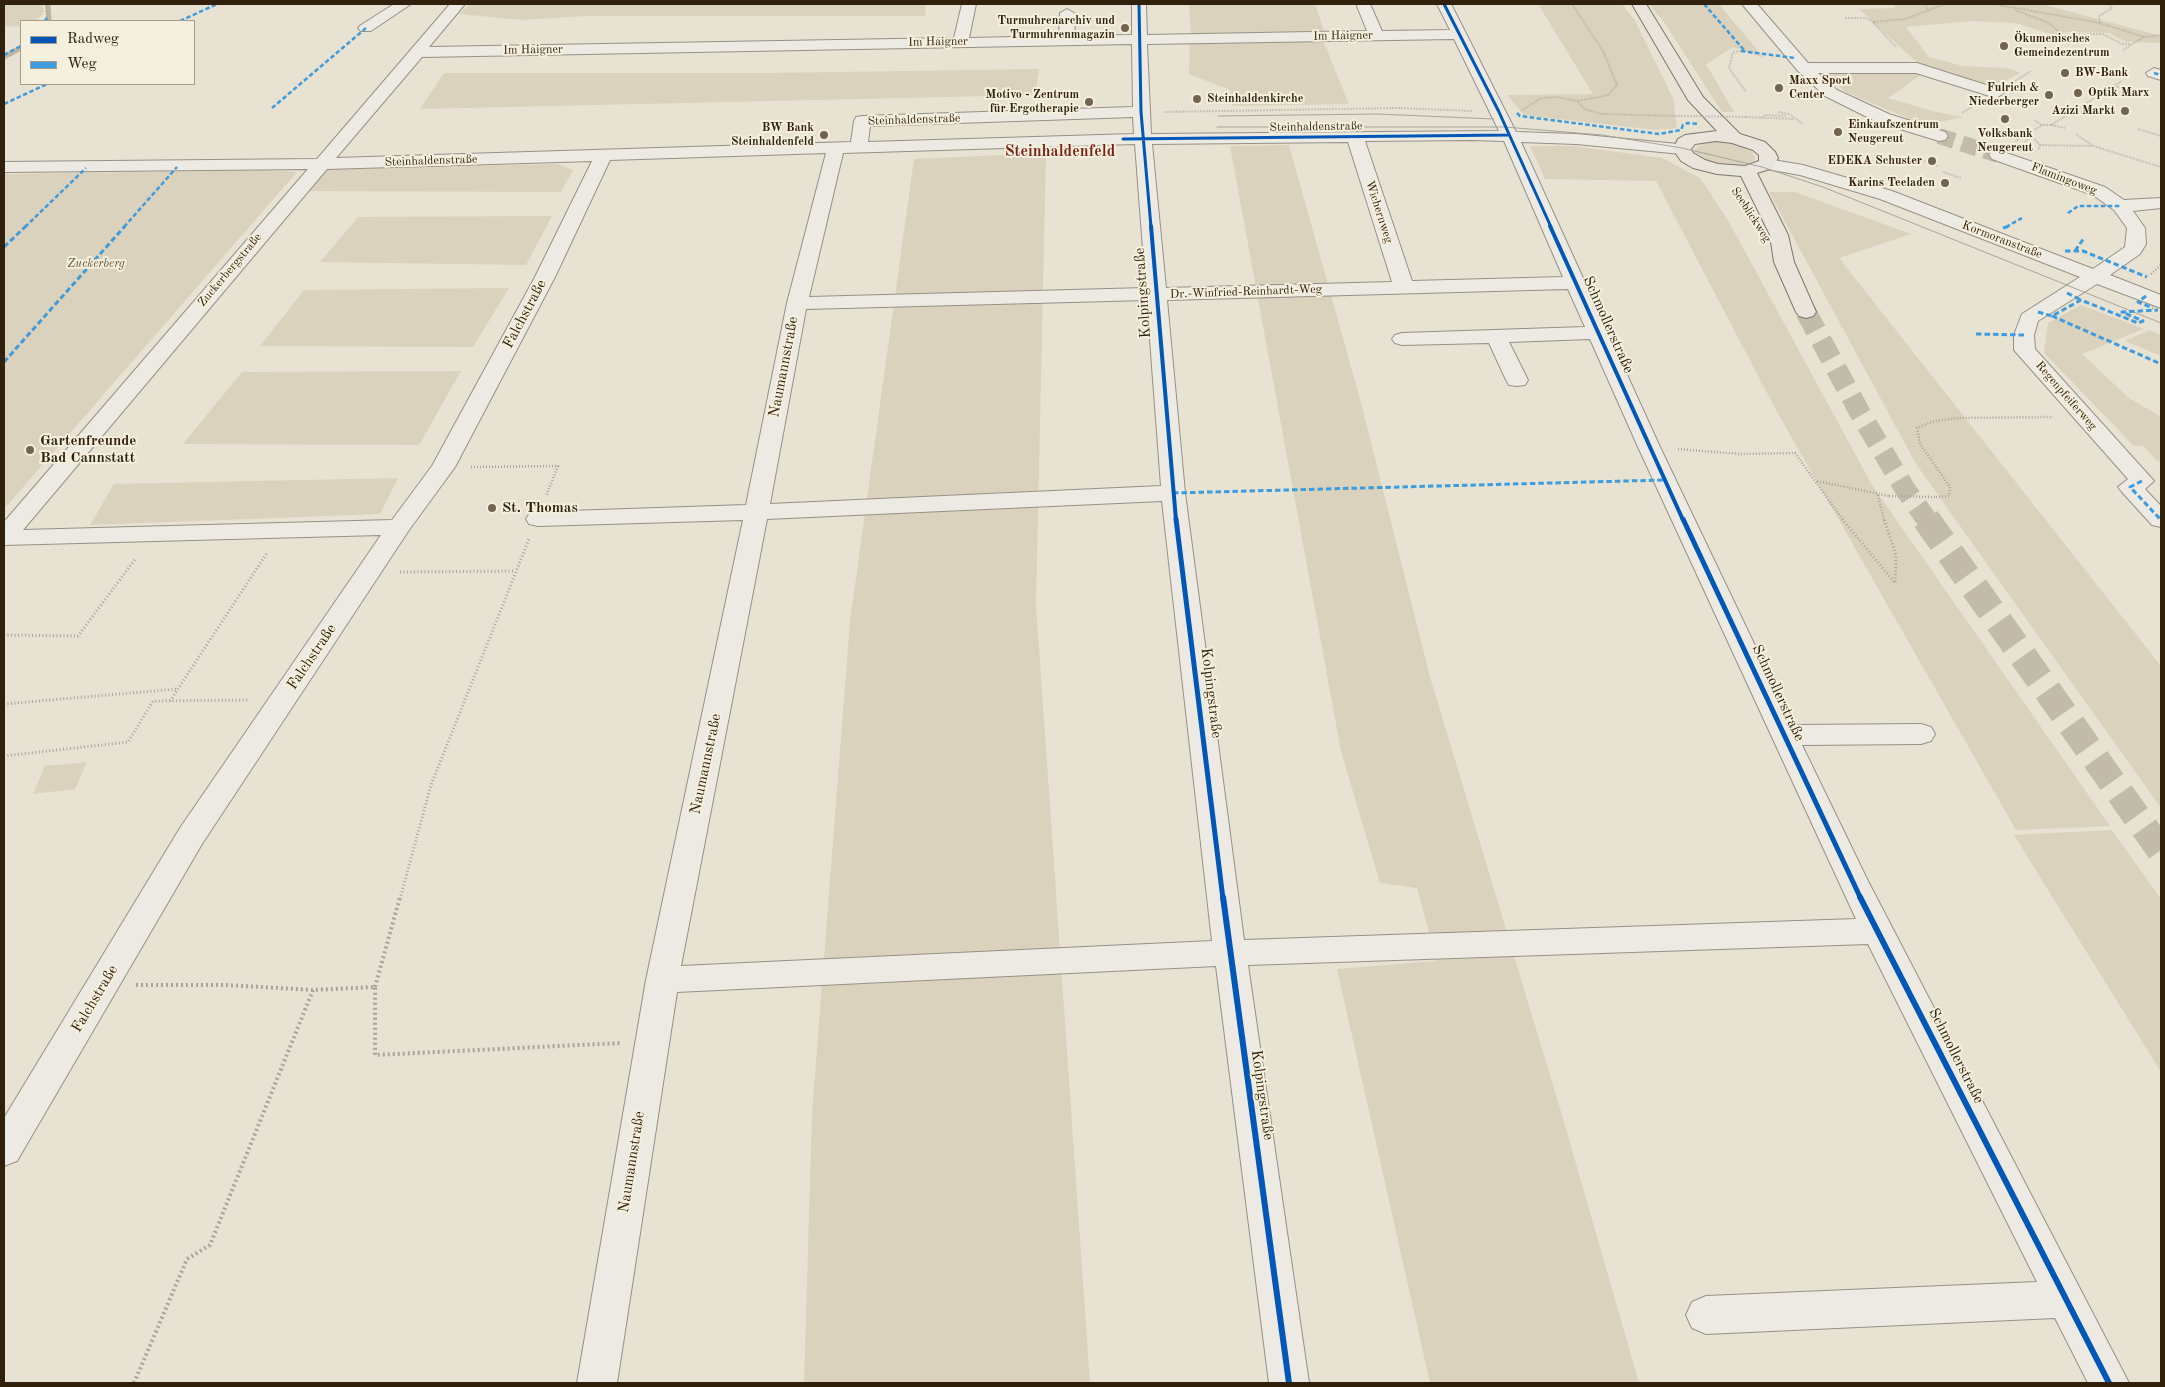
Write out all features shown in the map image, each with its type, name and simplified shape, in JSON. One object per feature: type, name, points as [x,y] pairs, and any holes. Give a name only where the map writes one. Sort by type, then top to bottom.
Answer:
[{"type":"main road","points":[[1639,4],[1696,100],[1734,138]]},
{"type":"main road","points":[[1696,100],[1701,137]]},
{"type":"main road","points":[[1701,137],[1734,138],[1748,141],[1767,158],[1747,171],[1717,169],[1699,164],[1687,157],[1682,149],[1684,143],[1701,137]]},
{"type":"main road","name":"Seeblickweg","points":[[1717,169],[1738,194],[1759,230],[1784,262]]},
{"type":"main road","name":"Seeblickweg","points":[[1747,171],[1779,235],[1784,262],[1806,312]]},
{"type":"street","points":[[366,28],[404,4]]},
{"type":"street","name":"Zuckerbergstraße","points":[[4,537],[458,4]]},
{"type":"street","points":[[961,42],[969,4]]},
{"type":"street","name":"Kolpingstraße","points":[[1139,4],[1143,126],[1173,494],[1230,953],[1289,1383]]},
{"type":"street","name":"Schmollerstraße","points":[[1444,4],[1504,124],[1649,447],[1852,881],[2108,1383]]},
{"type":"street","points":[[1750,4],[1804,68],[1831,93],[1858,107],[1939,136]]},
{"type":"street","points":[[1364,6],[1376,35]]},
{"type":"street","points":[[1067,13],[1067,39]]},
{"type":"street","name":"Im Haigner","points":[[417,52],[1067,39],[1459,34]]},
{"type":"street","points":[[1804,68],[1917,68],[1996,93]]},
{"type":"street","name":"Steinhaldenstraße","points":[[846,148],[862,121],[1143,126],[1355,137],[1504,124],[1576,139],[1682,149]]},
{"type":"street","name":"Steinhaldenstraße","points":[[4,167],[320,164],[846,148],[1143,126]]},
{"type":"street","name":"Wichernweg","points":[[1355,137],[1404,287]]},
{"type":"street","name":"Naumannstraße","points":[[597,1383],[662,980],[724,679],[797,303],[834,159],[846,148]]},
{"type":"street","name":"Flamingoweg","points":[[2002,150],[2089,187],[2120,206],[2136,228],[2136,244],[2133,250],[2121,260],[2094,276]]},
{"type":"street","name":"Falchstraße","points":[[4,1150],[191,836],[399,527],[443,468],[544,277],[603,156]]},
{"type":"street","name":"Kormoranstraße","points":[[1767,158],[1842,180],[2161,302]]},
{"type":"street","points":[[2120,206],[2161,204]]},
{"type":"street","name":"Regenpfeiferweg","points":[[2094,276],[2029,318],[2024,336],[2025,350],[2142,481],[2130,487],[2161,520]]},
{"type":"street","name":"Dr.-Winfried-Reinhardt-Weg","points":[[797,303],[1156,295],[1576,282]]},
{"type":"street","points":[[1402,339],[1597,333]]},
{"type":"street","points":[[1496,336],[1517,380]]},
{"type":"street","points":[[538,519],[755,512],[1173,494]]},
{"type":"street","name":"Zuckerbergstraße","points":[[4,537],[399,527]]},
{"type":"street","points":[[1784,735],[1921,734]]},
{"type":"street","points":[[662,980],[1230,953],[1878,932]]},
{"type":"street","points":[[1706,1315],[2066,1299]]},
{"type":"path","points":[[46,4],[47,18]]},
{"type":"path","points":[[1572,4],[1603,51],[1616,85],[1608,94],[1576,101]]},
{"type":"path","points":[[1925,4],[1928,10]]},
{"type":"path","points":[[1846,18],[1866,18],[1873,22],[1905,18],[1945,4]]},
{"type":"path","points":[[1993,4],[2100,23],[2144,37]]},
{"type":"path","points":[[1993,4],[2049,23],[2072,43]]},
{"type":"path","points":[[2100,23],[2099,16],[2112,8],[2109,4]]},
{"type":"path","points":[[2062,35],[2103,34],[2122,44],[2130,44]]},
{"type":"path","points":[[2123,50],[2144,37],[2161,35]]},
{"type":"path","points":[[1741,50],[1733,52],[1730,67],[1746,92]]},
{"type":"path","points":[[2051,124],[2122,81]]},
{"type":"path","points":[[2114,86],[2135,92]]},
{"type":"path","points":[[1143,126],[1398,108],[1504,124],[1517,113],[1532,106],[1541,98],[1557,96],[1576,101],[1586,109],[1600,114],[1793,119]]},
{"type":"path","points":[[1794,97],[1800,101]]},
{"type":"path","points":[[2075,110],[2096,116]]},
{"type":"path","points":[[1778,112],[1789,114],[1793,119],[1803,124]]},
{"type":"path","points":[[1761,118],[1766,115],[1786,116]]},
{"type":"path","points":[[2034,120],[2042,125]]},
{"type":"path","points":[[2002,150],[2042,125],[2051,124],[2064,128]]},
{"type":"path","points":[[2138,129],[2161,136]]},
{"type":"path","points":[[2029,133],[2040,145]]},
{"type":"path","points":[[2076,134],[2093,146],[2161,167]]},
{"type":"path","points":[[2002,150],[2027,147]]},
{"type":"path","points":[[1906,161],[1910,158],[1938,166]]},
{"type":"path","points":[[1943,172],[1962,178]]},
{"type":"path","points":[[1816,481],[1878,495],[1950,496],[1950,487],[1920,444],[1917,428],[1934,421],[1958,418],[2084,416]]},
{"type":"path","points":[[1649,447],[1741,454],[1795,453],[1848,527],[1895,583],[1896,555],[1887,532],[1878,495]]},
{"type":"path","points":[[443,468],[558,466],[538,519],[514,571],[431,785],[375,987],[374,1055],[652,1041]]},
{"type":"path","points":[[170,701],[281,530]]},
{"type":"path","points":[[4,635],[78,636],[154,534]]},
{"type":"path","points":[[370,572],[514,571]]},
{"type":"path","points":[[4,704],[178,689]]},
{"type":"path","points":[[4,756],[128,742],[152,701],[283,700]]},
{"type":"path","points":[[103,985],[226,985],[313,990],[375,987]]},
{"type":"path","points":[[134,1383],[187,1259],[210,1245],[313,990]]},
{"type":"green space","points":[[4,4],[42,4],[44,12],[37,20],[20,20],[20,27],[4,26]]},
{"type":"green space","points":[[470,4],[959,4],[926,5],[925,16],[586,16],[522,20],[459,14]]},
{"type":"green space","points":[[1189,4],[1315,4],[1325,33],[1191,35]]},
{"type":"green space","points":[[1538,4],[1622,4],[1635,21],[1673,98],[1677,128],[1656,130],[1524,115],[1507,95],[1593,94]]},
{"type":"green space","points":[[1649,4],[1719,4],[1764,58],[1733,47],[1706,64],[1734,112],[1722,112],[1664,22]]},
{"type":"green space","points":[[1893,4],[2042,4],[2161,36],[2161,43],[2126,42],[2109,33],[2071,32],[2050,34],[2016,23],[1971,21],[1906,27],[1929,57],[1963,66],[2007,68],[2020,73],[1996,86],[1922,67],[1859,9],[1896,8]]},
{"type":"green space","points":[[1322,38],[1349,104],[1232,106],[1230,90],[1189,74],[1190,41]]},
{"type":"green space","points":[[1039,69],[1035,95],[420,109],[444,73],[770,73]]},
{"type":"green space","points":[[1823,74],[1922,74],[1888,98],[1936,112],[1964,117],[1924,125],[1846,92]]},
{"type":"green space","points":[[1710,141],[1739,145],[1752,152],[1755,159],[1752,162],[1739,166],[1720,165],[1703,160],[1695,152],[1695,149],[1702,143]]},
{"type":"green space","points":[[1289,145],[1360,399],[1430,677],[1562,1115],[1639,1383],[1430,1383],[1337,969],[1437,961],[1417,888],[1380,883],[1341,751],[1230,146]]},
{"type":"green space","points":[[1530,146],[1573,146],[1662,158],[1700,178],[1729,222],[1872,485],[2110,826],[2016,830],[1776,410],[1656,181],[1545,179]]},
{"type":"green space","points":[[1046,153],[1036,604],[1090,1383],[804,1383],[812,1113],[850,621],[914,159]]},
{"type":"green space","points":[[558,164],[573,170],[561,192],[307,191],[327,169]]},
{"type":"green space","name":"Zuckerberg","points":[[267,170],[297,172],[4,509],[4,174]]},
{"type":"green space","points":[[1769,192],[1795,192],[1911,234],[1839,258],[2161,666],[2161,808],[1916,464]]},
{"type":"green space","points":[[552,216],[526,265],[320,262],[358,217]]},
{"type":"green space","points":[[509,288],[473,347],[260,346],[304,290]]},
{"type":"green space","points":[[2081,305],[2144,329],[2082,354],[2129,398],[2161,417],[2161,461],[2157,461],[2143,446],[2134,446],[2044,353],[2048,323]]},
{"type":"green space","points":[[2149,330],[2161,335],[2161,356],[2125,341]]},
{"type":"green space","points":[[461,371],[419,445],[183,444],[242,372]]},
{"type":"green space","points":[[398,478],[380,514],[90,525],[114,484]]},
{"type":"green space","points":[[87,762],[75,789],[33,794],[45,766]]},
{"type":"green space","points":[[2112,830],[2161,899],[2161,1072],[2014,835]]},
{"type":"waterway","points":[[48,4],[49,20]]},
{"type":"waterway","points":[[4,57],[20,49]]},
{"type":"tunnel","points":[[1939,136],[1998,155]]},
{"type":"tunnel","points":[[1806,312],[1860,413],[1905,489],[1927,520]]},
{"type":"tunnel","points":[[1926,519],[2161,851]]},
{"type":"tram line","points":[[1218,116],[1377,114],[1494,119]]},
{"type":"tram line","points":[[1217,127],[1505,127],[1602,135],[1682,148],[1762,167],[1823,187],[2161,323]]},
{"type":"marked path","points":[[182,20],[217,4]]},
{"type":"marked path","points":[[1704,4],[1744,50]]},
{"type":"marked path","points":[[272,108],[366,28]]},
{"type":"marked path","points":[[4,55],[20,47]]},
{"type":"marked path","points":[[1741,51],[1795,58]]},
{"type":"marked path","points":[[2154,73],[2161,75]]},
{"type":"marked path","points":[[4,104],[45,85]]},
{"type":"marked path","points":[[1517,113],[1520,116],[1659,134],[1681,130],[1683,125],[1688,123],[1699,124]]},
{"type":"marked path","points":[[4,362],[177,167]]},
{"type":"marked path","points":[[4,247],[86,168]]},
{"type":"marked path","points":[[2068,213],[2078,206],[2120,206]]},
{"type":"marked path","points":[[2003,228],[2011,226],[2022,218]]},
{"type":"marked path","points":[[2075,251],[2084,238]]},
{"type":"marked path","points":[[2065,251],[2083,251],[2147,277]]},
{"type":"marked path","points":[[2067,293],[2081,300]]},
{"type":"marked path","points":[[2146,296],[2138,302],[2153,308]]},
{"type":"marked path","points":[[2038,312],[2052,316],[2081,300],[2138,323],[2143,321],[2122,312],[2158,310]]},
{"type":"marked path","points":[[2052,316],[2161,364]]},
{"type":"marked path","points":[[1976,334],[2024,335]]},
{"type":"marked path","points":[[1173,493],[1664,480]]},
{"type":"marked path","points":[[2142,481],[2130,487],[2161,520]]},
{"type":"cycle path","points":[[1139,4],[1141,112],[1173,493],[1230,953],[1289,1383]]},
{"type":"cycle path","points":[[1444,4],[1499,112],[1649,447],[1852,881],[2109,1383]]},
{"type":"cycle path","points":[[1123,139],[1508,135]]},
{"type":"place","name":"Turmuhrenarchiv und Turmuhrenmagazin","points":[[1125,28]]},
{"type":"place","name":"Ökumenisches Gemeindezentrum","points":[[2004,46]]},
{"type":"place","name":"BW-Bank","points":[[2065,73]]},
{"type":"place","name":"Maxx Sport Center","points":[[1779,88]]},
{"type":"place","name":"Optik Marx","points":[[2078,93]]},
{"type":"place","name":"Fulrich & Niederberger","points":[[2049,95]]},
{"type":"place","name":"Steinhaldenkirche","points":[[1197,99]]},
{"type":"place","name":"Motivo - Zentrum für Ergotherapie","points":[[1089,102]]},
{"type":"place","name":"Azizi Markt","points":[[2125,111]]},
{"type":"place","name":"Volksbank Neugereut","points":[[2005,119]]},
{"type":"place","name":"Einkaufszentrum Neugereut","points":[[1838,132]]},
{"type":"place","name":"BW Bank Steinhaldenfeld","points":[[824,135]]},
{"type":"place","name":"EDEKA Schuster","points":[[1932,161]]},
{"type":"place","name":"Karins Teeladen","points":[[1945,183]]},
{"type":"place","name":"Gartenfreunde Bad Cannstatt","points":[[30,450]]},
{"type":"place","name":"St. Thomas","points":[[492,508]]},
{"type":"district","name":"Steinhaldenfeld","points":[[1060,152]]}]
